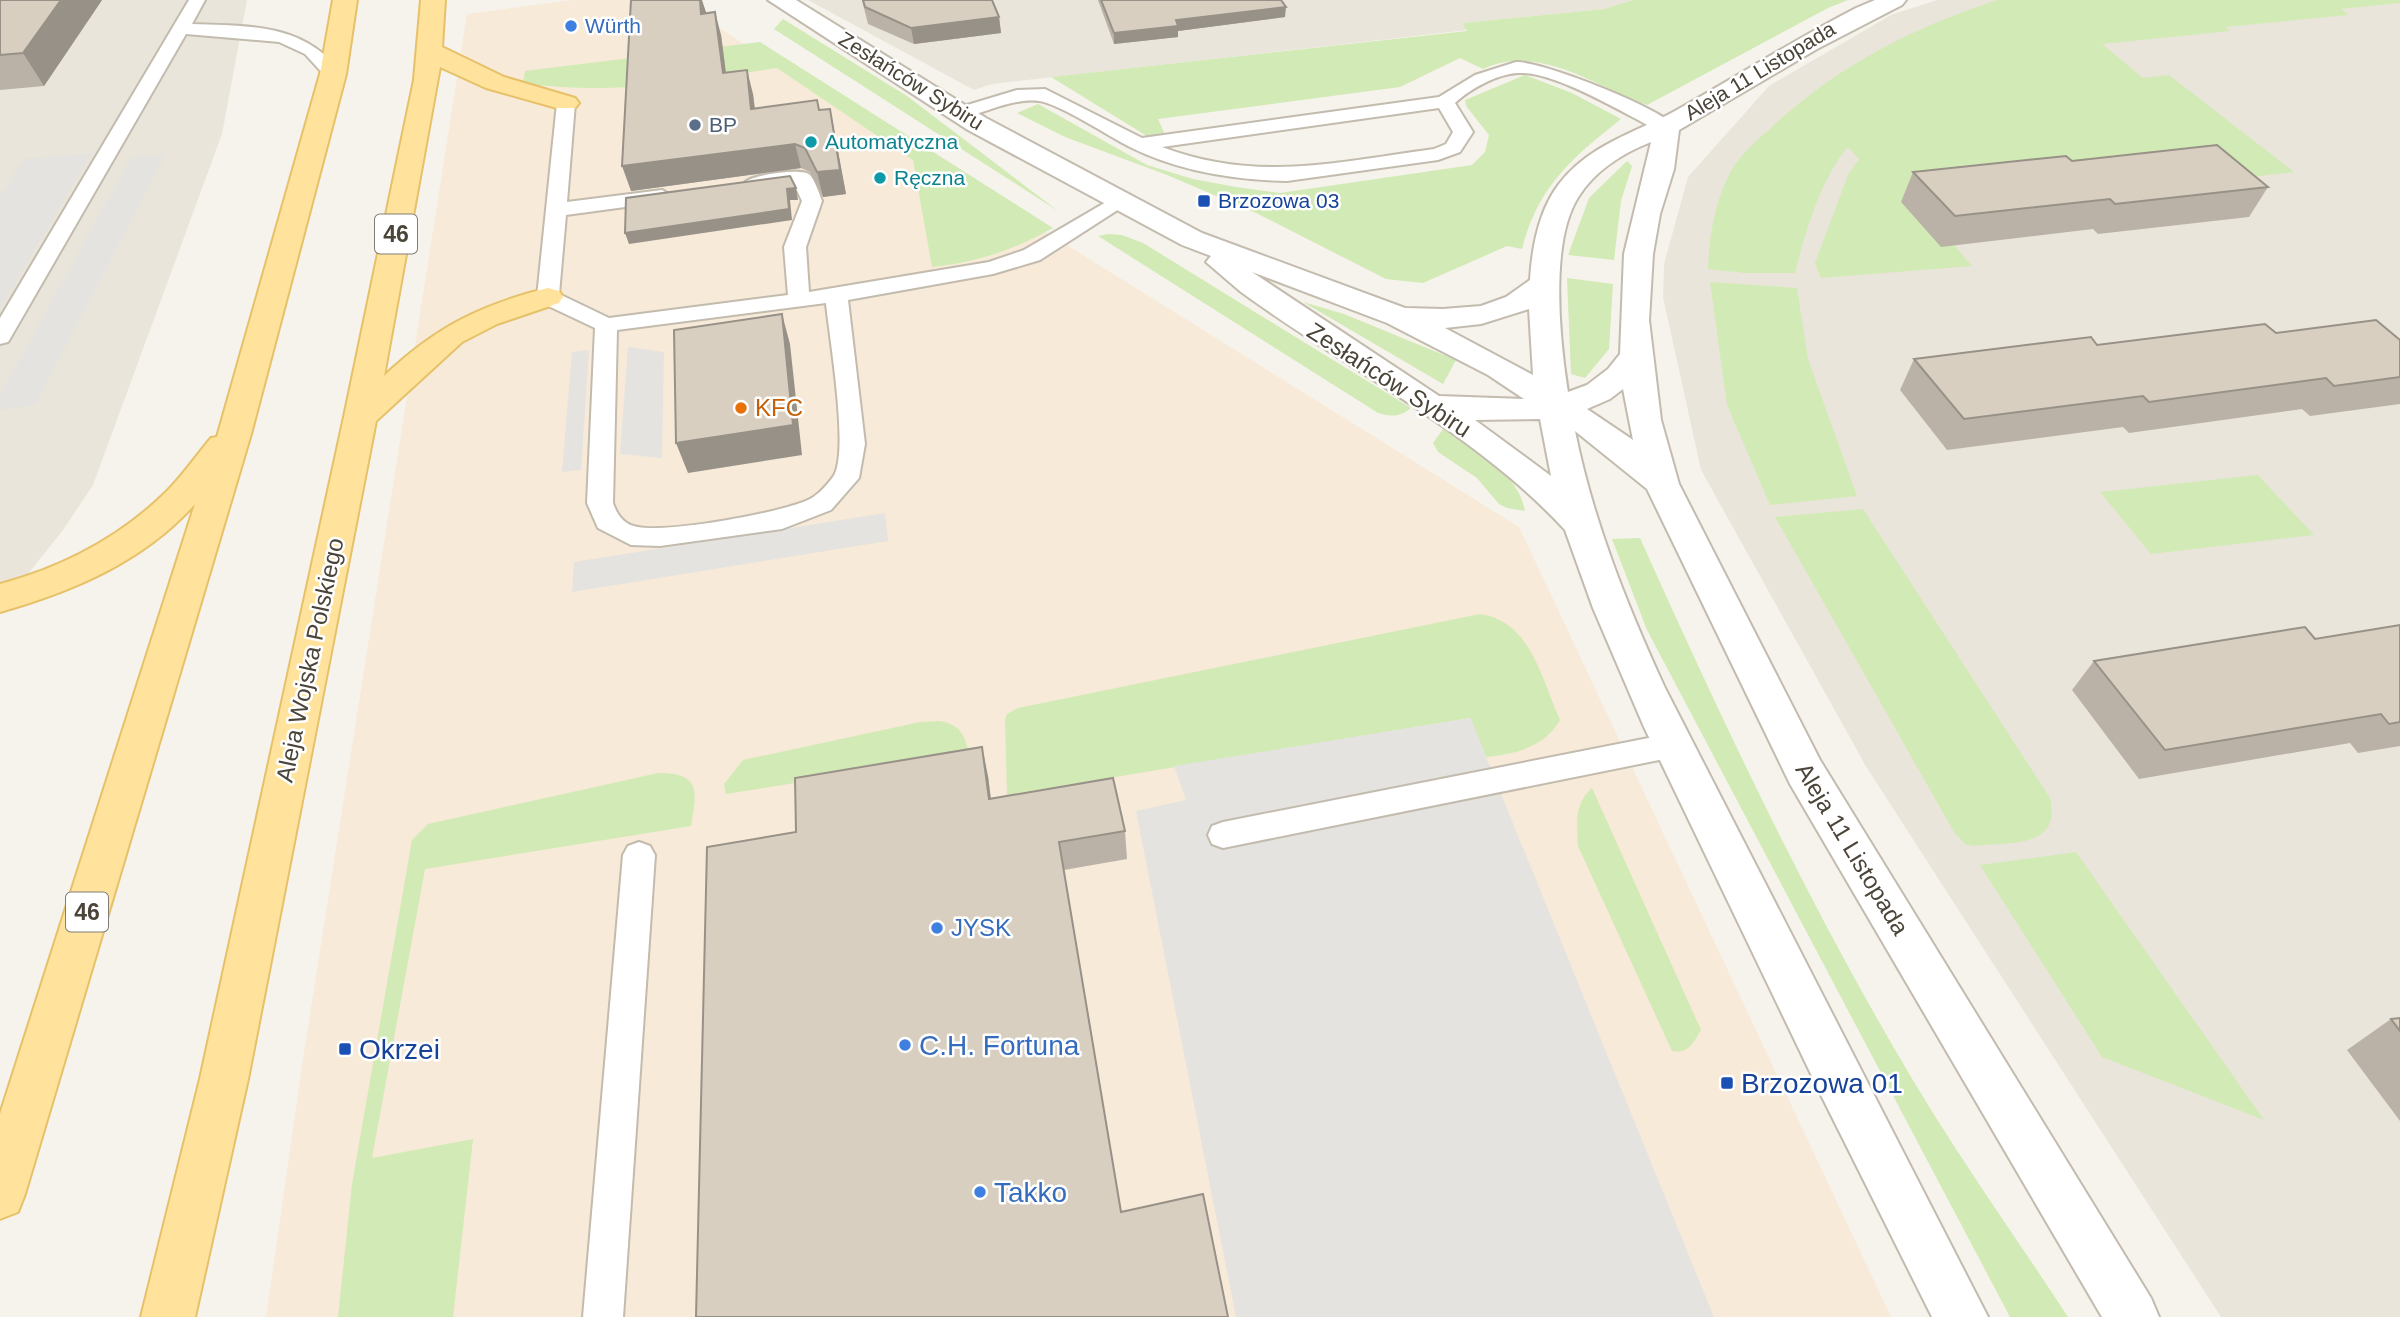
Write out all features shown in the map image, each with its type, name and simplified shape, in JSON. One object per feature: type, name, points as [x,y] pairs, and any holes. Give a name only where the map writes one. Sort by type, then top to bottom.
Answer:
[{"type":"main road","name":"46","points":[[0,1195],[233,434],[333,75],[345,0]]},
{"type":"main road","name":"Aleja Wojska Polskiego","points":[[168,1317],[224,1079],[360,417],[427,80],[433,0]]},
{"type":"main road","points":[[429,50],[464,72],[566,103]]},
{"type":"main road","points":[[360,417],[420,362],[458,332],[485,317],[548,297]]},
{"type":"main road","points":[[0,598],[75,573],[139,533],[174,505],[233,434]]},
{"type":"street","name":"Zesłańców Sybiru","points":[[780,0],[961,113],[1192,239],[1398,316],[1499,368],[1605,435],[1662,484]]},
{"type":"street","name":"Aleja 11 Listopada","points":[[1894,0],[1844,21],[1666,127],[1606,154],[1563,199],[1548,238],[1545,282],[1554,405],[1582,525],[1616,618],[1832,1071],[1961,1317]]},
{"type":"street","name":"Aleja 11 Listopada","points":[[1666,127],[1636,274],[1636,354],[1648,443],[1662,484],[1805,772],[2132,1317]]},
{"type":"street","name":"Zesłańców Sybiru","points":[[1192,239],[1280,307],[1433,406],[1532,477],[1559,500],[1582,525]]},
{"type":"street","name":"Zesłańców Sybiru","points":[[1398,316],[1442,319],[1480,314],[1524,302],[1545,282]]},
{"type":"street","points":[[1433,406],[1525,411],[1554,405],[1600,393],[1615,384],[1628,370],[1636,354]]},
{"type":"lane","points":[[0,337],[197,0]]},
{"type":"lane","points":[[180,29],[244,33],[292,41],[310,50],[333,75]]},
{"type":"lane","points":[[1139,144],[1445,102],[1451,95],[1491,74],[1505,69],[1533,68],[1602,96],[1666,127]]},
{"type":"lane","points":[[961,113],[1017,96],[1045,95],[1139,144],[1177,160],[1237,173],[1287,175],[1438,154],[1453,148],[1463,132],[1445,102]]},
{"type":"lane","points":[[566,103],[548,297],[606,326],[836,295],[1006,264],[1032,255],[1120,202]]},
{"type":"lane","points":[[733,186],[801,177],[812,201],[795,247],[799,300]]},
{"type":"lane","points":[[556,210],[679,193]]},
{"type":"lane","points":[[606,326],[600,503],[607,522],[631,536],[660,537],[782,520],[822,504],[847,478],[853,444],[836,295]]},
{"type":"lane","points":[[1223,835],[1675,745]]},
{"type":"lane","points":[[603,1317],[639,855]]},
{"type":"shaded area","points":[[0,0],[247,0],[222,134],[93,485],[63,530],[0,609]]},
{"type":"shaded area","points":[[572,0],[674,0],[1519,527],[1891,1317],[266,1317],[303,1059],[467,14]]},
{"type":"shaded area","points":[[808,0],[1633,0],[1604,9],[1462,23],[1468,30],[992,84],[974,90]]},
{"type":"shaded area","points":[[1937,0],[2400,0],[2400,1317],[2221,1317],[1867,768],[1701,470],[1663,297],[1664,264],[1688,177],[1769,86],[1891,15]]},
{"type":"shaded area","points":[[92,153],[0,308],[0,196],[24,159]]},
{"type":"shaded area","points":[[166,154],[35,405],[0,410],[0,395],[131,157]]},
{"type":"shaded area","points":[[628,347],[664,352],[662,458],[620,454]]},
{"type":"shaded area","points":[[589,350],[581,470],[562,472],[572,352]]},
{"type":"shaded area","points":[[885,513],[888,541],[572,592],[574,562]]},
{"type":"shaded area","points":[[1471,718],[1714,1317],[1236,1317],[1136,811],[1186,800],[1174,766]]},
{"type":"green space","points":[[1633,0],[1848,0],[1828,8],[1647,105],[1546,64],[1504,62],[1483,69],[1460,58],[1400,87],[1158,119],[1164,132],[1161,136],[1150,138],[1051,77],[1467,31],[1462,23],[1604,9]]},
{"type":"green space","points":[[1997,0],[2400,0],[2400,3],[2341,9],[2349,15],[2225,27],[2230,31],[2102,44],[2143,78],[2169,75],[2294,172],[2207,182],[1901,202],[1941,246],[1954,245],[1972,266],[1821,278],[1815,263],[1848,175],[1859,159],[1848,147],[1822,190],[1803,241],[1795,273],[1745,273],[1708,269],[1712,230],[1722,190],[1734,166],[1759,139],[1826,83],[1879,50],[1936,23]]},
{"type":"green space","points":[[783,19],[907,96],[1058,211],[774,29]]},
{"type":"green space","points":[[760,42],[1053,228],[995,254],[932,267],[913,160],[777,68],[681,82],[619,87],[556,87],[523,83],[525,71]]},
{"type":"green space","points":[[1525,75],[1572,93],[1621,119],[1572,161],[1547,190],[1537,208],[1522,249],[1507,246],[1423,283],[1386,279],[1256,213],[1167,175],[1065,137],[1017,113],[1038,104],[1147,165],[1193,179],[1280,193],[1472,165],[1485,152],[1489,135],[1466,106],[1465,100]]},
{"type":"green space","points":[[1627,161],[1632,166],[1621,201],[1614,260],[1568,255],[1589,198]]},
{"type":"green space","points":[[1122,235],[1143,243],[1411,408],[1396,415],[1378,413],[1098,236]]},
{"type":"green space","points":[[1567,278],[1613,284],[1609,349],[1585,378],[1571,374]]},
{"type":"green space","points":[[1710,282],[1797,288],[1808,359],[1857,496],[1770,505],[1727,405]]},
{"type":"green space","points":[[1303,302],[1344,314],[1456,360],[1443,384]]},
{"type":"green space","points":[[1443,429],[1480,453],[1504,473],[1521,497],[1525,511],[1499,504],[1477,478],[1438,452],[1433,443]]},
{"type":"green space","points":[[2258,475],[2314,535],[2151,554],[2100,492]]},
{"type":"green space","points":[[1863,509],[2050,798],[2052,815],[2048,826],[2040,835],[2016,843],[1973,846],[1965,844],[1954,832],[1775,517]]},
{"type":"green space","points":[[1640,538],[1736,746],[1839,950],[1932,1112],[2068,1317],[2010,1317],[1647,630],[1612,539]]},
{"type":"green space","points":[[1480,614],[1497,619],[1523,640],[1540,670],[1560,720],[1546,737],[1528,748],[1486,757],[1470,718],[1007,795],[1005,720],[1007,714],[1018,708]]},
{"type":"green space","points":[[940,721],[953,725],[961,732],[970,755],[726,794],[724,784],[743,760],[920,722]]},
{"type":"green space","points":[[658,773],[682,776],[693,786],[695,794],[691,826],[425,869],[372,1158],[473,1139],[453,1317],[338,1317],[352,1184],[412,840],[428,824]]},
{"type":"green space","points":[[1592,788],[1701,1030],[1683,1051],[1672,1051],[1578,846],[1579,807]]},
{"type":"green space","points":[[2076,852],[2264,1120],[2102,1057],[1980,865]]},
{"type":"building","points":[[0,0],[61,0],[23,53],[0,55]]},
{"type":"building","points":[[631,0],[700,0],[701,14],[715,12],[723,73],[747,70],[751,109],[817,100],[819,110],[830,109],[840,170],[817,172],[805,148],[795,144],[622,166]]},
{"type":"building","points":[[863,0],[992,0],[999,17],[911,28],[865,7]]},
{"type":"building","points":[[1101,0],[1281,0],[1286,7],[1176,20],[1178,26],[1114,33]]},
{"type":"building","points":[[2217,145],[2268,187],[2115,204],[2110,199],[1955,216],[1913,172],[2066,156],[2072,161]]},
{"type":"building","points":[[790,176],[796,188],[787,189],[789,209],[625,233],[626,198]]},
{"type":"building","name":"KFC","points":[[782,314],[793,425],[676,443],[674,330]]},
{"type":"building","points":[[2376,320],[2400,340],[2400,377],[2334,386],[2326,378],[2149,402],[2143,396],[1964,419],[1914,359],[2091,337],[2097,345],[2265,324],[2276,333]]},
{"type":"building","points":[[2400,625],[2400,722],[2389,724],[2381,714],[2165,750],[2094,661],[2305,627],[2315,639]]},
{"type":"building","name":"C.H. Fortuna","points":[[982,747],[989,799],[1113,778],[1125,831],[1059,842],[1121,1212],[1203,1194],[1228,1317],[696,1317],[707,847],[796,832],[795,778]]},
{"type":"building","points":[[2400,1018],[2400,1031],[2391,1019]]},
{"type":"place","name":"Würth","points":[[571,26]]},
{"type":"place","name":"BP","points":[[695,125]]},
{"type":"place","name":"Automatyczna","points":[[811,142]]},
{"type":"place","name":"Ręczna","points":[[880,178]]},
{"type":"place","name":"Brzozowa 03","points":[[1204,201]]},
{"type":"place","name":"KFC","points":[[741,408]]},
{"type":"place","name":"JYSK","points":[[937,928]]},
{"type":"place","name":"C.H. Fortuna","points":[[905,1045]]},
{"type":"place","name":"Okrzei","points":[[345,1049]]},
{"type":"place","name":"Brzozowa 01","points":[[1727,1083]]},
{"type":"place","name":"Takko","points":[[980,1192]]}]
